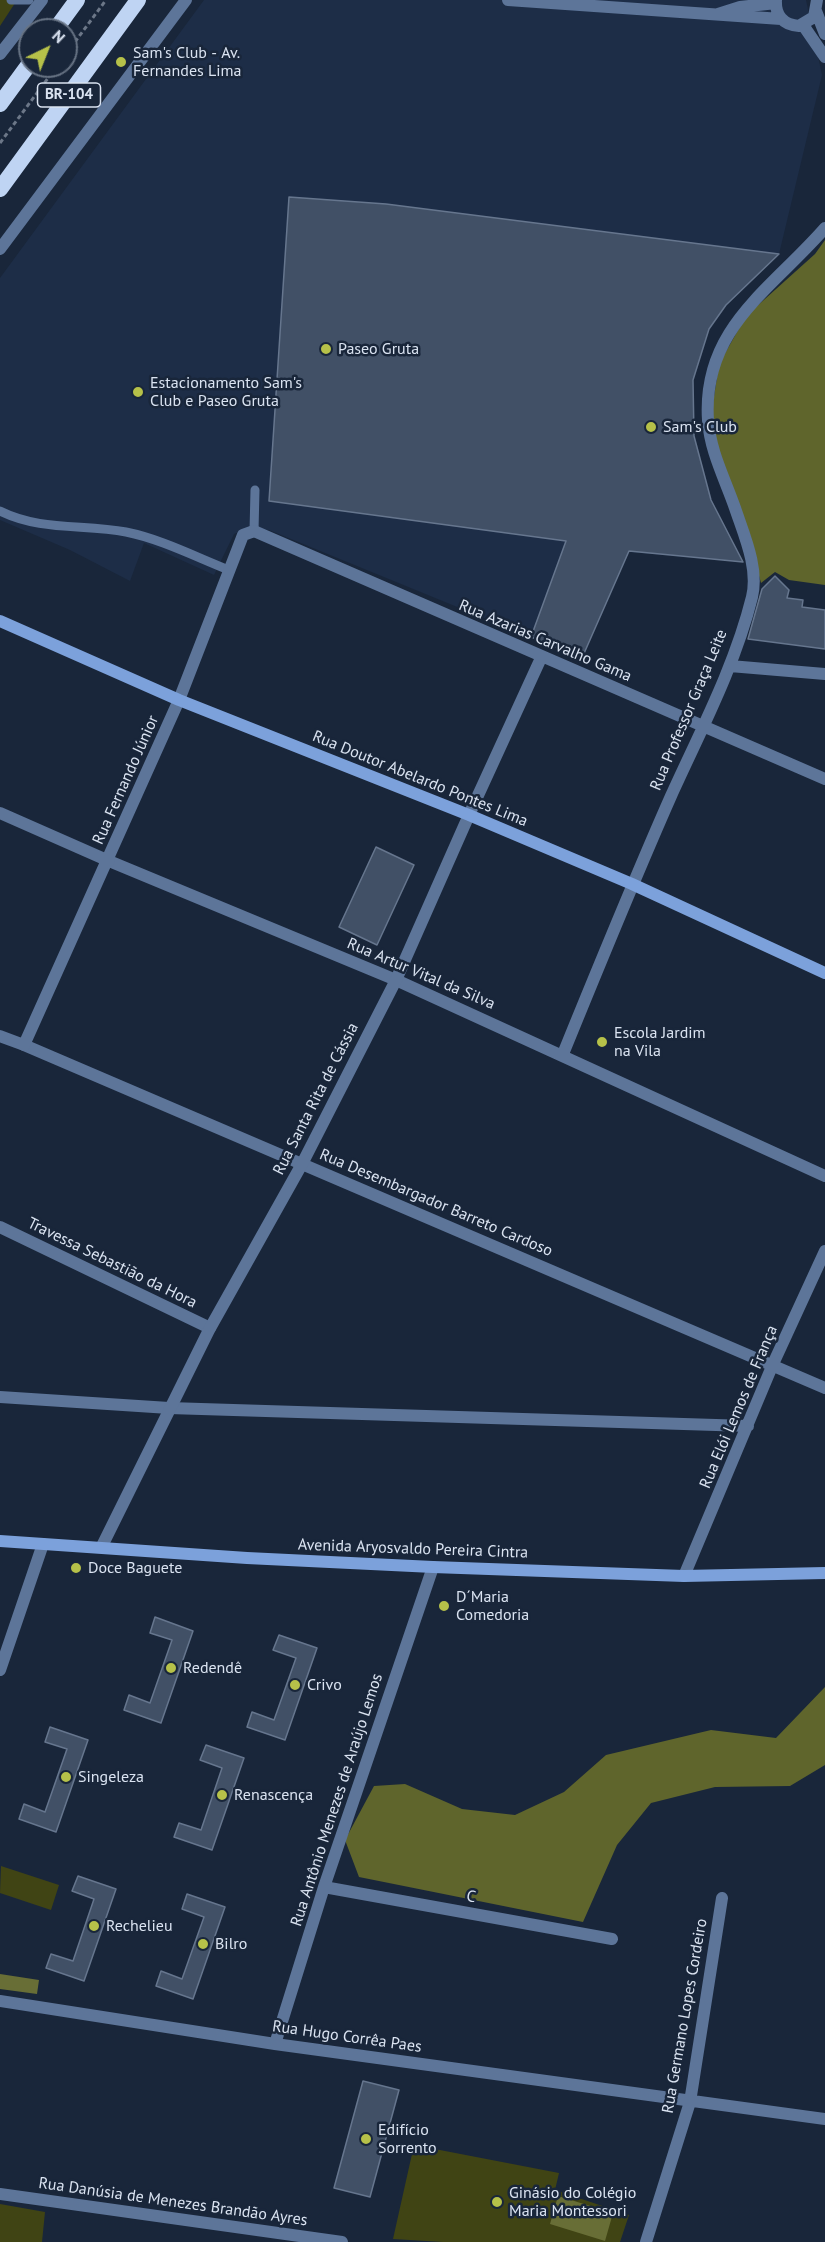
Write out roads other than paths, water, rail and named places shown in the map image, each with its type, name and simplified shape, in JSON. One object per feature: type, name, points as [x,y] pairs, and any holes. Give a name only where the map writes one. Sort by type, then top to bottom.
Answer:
[{"type":"highway","points":[[64,18],[77,0]]},
{"type":"highway","name":"BR-104","points":[[0,189],[138,0]]},
{"type":"highway","name":"BR-104","points":[[0,104],[19,78]]},
{"type":"main road","name":"Rua Doutor Abelardo Pontes Lima","points":[[0,621],[179,700],[470,815],[632,884],[825,973]]},
{"type":"main road","name":"Avenida Aryosvaldo Pereira Cintra","points":[[0,1540],[248,1558],[433,1567],[684,1576],[825,1573]]},
{"type":"street","points":[[0,54],[42,0]]},
{"type":"street","points":[[0,249],[186,0]]},
{"type":"street","points":[[508,0],[559,1],[743,18],[781,19],[794,26],[803,25],[814,17],[816,6]]},
{"type":"street","points":[[717,14],[740,7],[776,2],[781,19]]},
{"type":"street","points":[[816,6],[825,34]]},
{"type":"street","points":[[803,25],[825,57]]},
{"type":"street","name":"Rua Professor Graça Leite","points":[[563,1054],[632,884],[729,666],[752,596],[753,571],[740,524],[715,454],[708,422],[711,373],[720,347],[732,327],[825,228]]},
{"type":"street","name":"Rua Fernando Júnior","points":[[24,1045],[109,861],[179,700],[243,535],[254,531]]},
{"type":"street","name":"Rua Azarias Carvalho Gama","points":[[254,531],[541,658],[825,778]]},
{"type":"street","name":"Rua Santa Rita de Cássia","points":[[102,1546],[210,1328],[302,1164],[396,980],[541,658]]},
{"type":"street","points":[[729,666],[825,674]]},
{"type":"street","name":"Rua Artur Vital da Silva","points":[[0,813],[109,861],[396,980],[563,1054],[825,1176]]},
{"type":"street","name":"Rua Desembargador Barreto Cardoso","points":[[0,1036],[774,1364],[825,1388]]},
{"type":"street","name":"Travessa Sebastião da Hora","points":[[0,1227],[210,1328]]},
{"type":"street","name":"Rua Elói Lemos de França","points":[[684,1576],[774,1364],[825,1251]]},
{"type":"street","points":[[0,1397],[169,1408],[748,1426]]},
{"type":"street","points":[[0,1670],[43,1544]]},
{"type":"street","name":"Rua Antônio Menezes de Araújo Lemos","points":[[275,2044],[324,1887],[433,1567]]},
{"type":"street","name":"C","points":[[324,1887],[612,1939]]},
{"type":"street","name":"Rua Germano Lopes Cordeiro","points":[[646,2242],[690,2102],[722,1898]]},
{"type":"street","name":"Rua Hugo Corrêa Paes","points":[[0,2001],[275,2044],[825,2119]]},
{"type":"street","name":"Rua Danúsia de Menezes Brandão Ayres","points":[[0,2194],[342,2242]]},
{"type":"lane","points":[[11,0],[29,0]]},
{"type":"lane","points":[[0,39],[0,54]]},
{"type":"lane","points":[[254,531],[255,490]]},
{"type":"lane","points":[[0,511],[31,523],[58,528],[94,527],[128,533],[229,570]]},
{"type":"place","name":"Sam's Club - Av. Fernandes Lima","points":[[121,62]]},
{"type":"place","name":"Paseo Gruta","points":[[326,349]]},
{"type":"place","name":"Estacionamento Sam's Club e Paseo Gruta","points":[[138,392]]},
{"type":"place","name":"Sam's Club","points":[[651,427]]},
{"type":"place","name":"Escola Jardim na Vila","points":[[602,1042]]},
{"type":"place","name":"Doce Baguete","points":[[76,1568]]},
{"type":"place","name":"D´Maria Comedoria","points":[[444,1606]]},
{"type":"place","name":"Redendê","points":[[171,1668]]},
{"type":"place","name":"Crivo","points":[[295,1685]]},
{"type":"place","name":"Singeleza","points":[[66,1777]]},
{"type":"place","name":"Renascença","points":[[222,1795]]},
{"type":"place","name":"Rechelieu","points":[[94,1926]]},
{"type":"place","name":"Bilro","points":[[203,1944]]},
{"type":"place","name":"Edifício Sorrento","points":[[366,2139]]},
{"type":"place","name":"Ginásio do Colégio Maria Montessori","points":[[497,2202]]}]
